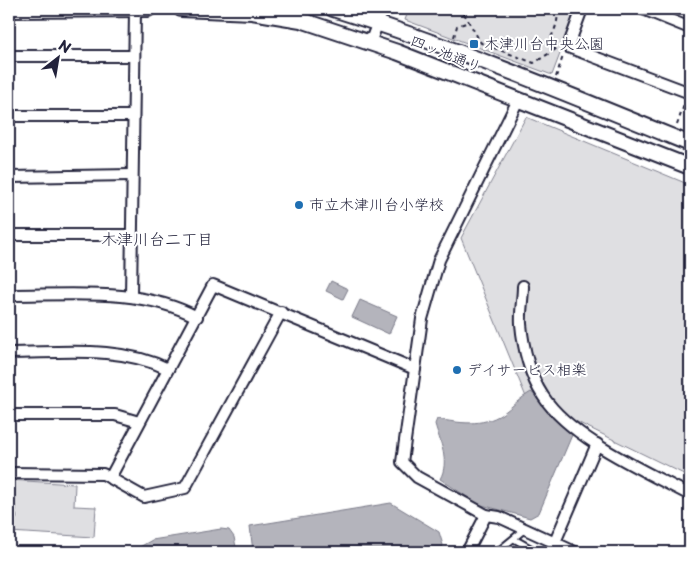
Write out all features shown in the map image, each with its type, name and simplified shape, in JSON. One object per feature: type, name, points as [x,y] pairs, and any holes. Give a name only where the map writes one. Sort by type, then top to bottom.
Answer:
[{"type":"main road","points":[[9,10],[141,9]]},
{"type":"main road","name":"四ッ池通り","points":[[181,9],[252,12],[301,20],[370,43],[690,167]]},
{"type":"main road","name":"四ッ池通り","points":[[333,9],[378,23],[575,96],[690,144]]},
{"type":"street","points":[[131,296],[130,236],[134,56],[141,9]]},
{"type":"street","points":[[370,43],[383,9]]},
{"type":"street","points":[[582,9],[568,47],[690,91]]},
{"type":"street","points":[[647,9],[690,28]]},
{"type":"street","points":[[9,56],[134,56]]},
{"type":"street","points":[[518,100],[439,260],[422,319],[402,462],[417,477],[486,514],[499,516],[576,552]]},
{"type":"street","points":[[9,116],[132,116]]},
{"type":"street","points":[[9,177],[132,175]]},
{"type":"street","points":[[9,235],[130,236]]},
{"type":"street","points":[[110,478],[138,422],[213,285],[415,370]]},
{"type":"street","points":[[523,286],[521,323],[528,361],[542,396],[559,416],[597,444],[690,495]]},
{"type":"street","points":[[9,295],[131,296],[163,304],[196,318]]},
{"type":"street","points":[[9,473],[103,474],[144,496],[186,488],[281,312]]},
{"type":"street","points":[[9,354],[120,354],[151,361],[168,369]]},
{"type":"street","points":[[9,415],[115,415],[138,422]]},
{"type":"street","points":[[555,542],[597,444]]},
{"type":"street","points":[[468,552],[486,514]]},
{"type":"lane","points":[[497,552],[525,529]]},
{"type":"lane","points":[[514,539],[537,552]]},
{"type":"path","points":[[458,9],[462,10],[482,43],[534,63],[556,50]]},
{"type":"path","points":[[557,9],[558,18],[555,32],[549,41],[563,58]]},
{"type":"path","points":[[452,42],[457,26],[469,22]]},
{"type":"path","points":[[554,82],[568,47]]},
{"type":"path","points":[[676,127],[690,91]]},
{"type":"path","points":[[9,503],[15,505],[16,518],[12,529],[9,529]]},
{"type":"shaded area","points":[[409,9],[577,9],[552,75],[405,20]]},
{"type":"shaded area","points":[[526,117],[690,185],[690,477],[526,397],[461,238]]},
{"type":"shaded area","points":[[331,281],[348,289],[343,299],[326,291]]},
{"type":"shaded area","points":[[360,300],[397,316],[389,334],[352,317]]},
{"type":"shaded area","points":[[531,392],[540,399],[572,435],[539,513],[530,518],[478,504],[440,479],[443,472],[444,458],[435,424],[437,419],[462,423],[487,421],[502,414]]},
{"type":"shaded area","points":[[9,480],[75,484],[74,506],[96,507],[94,537],[9,532]]},
{"type":"shaded area","points":[[391,503],[439,532],[443,545],[440,552],[253,552],[250,526]]},
{"type":"shaded area","points":[[221,529],[229,530],[234,537],[237,552],[131,552],[152,540]]},
{"type":"place","name":"木津川台中央公園","points":[[474,44]]},
{"type":"place","name":"市立木津川台小学校","points":[[299,205]]},
{"type":"place","name":"デイサービス相楽","points":[[457,370]]},
{"type":"district","name":"木津川台二丁目","points":[[157,239]]}]
